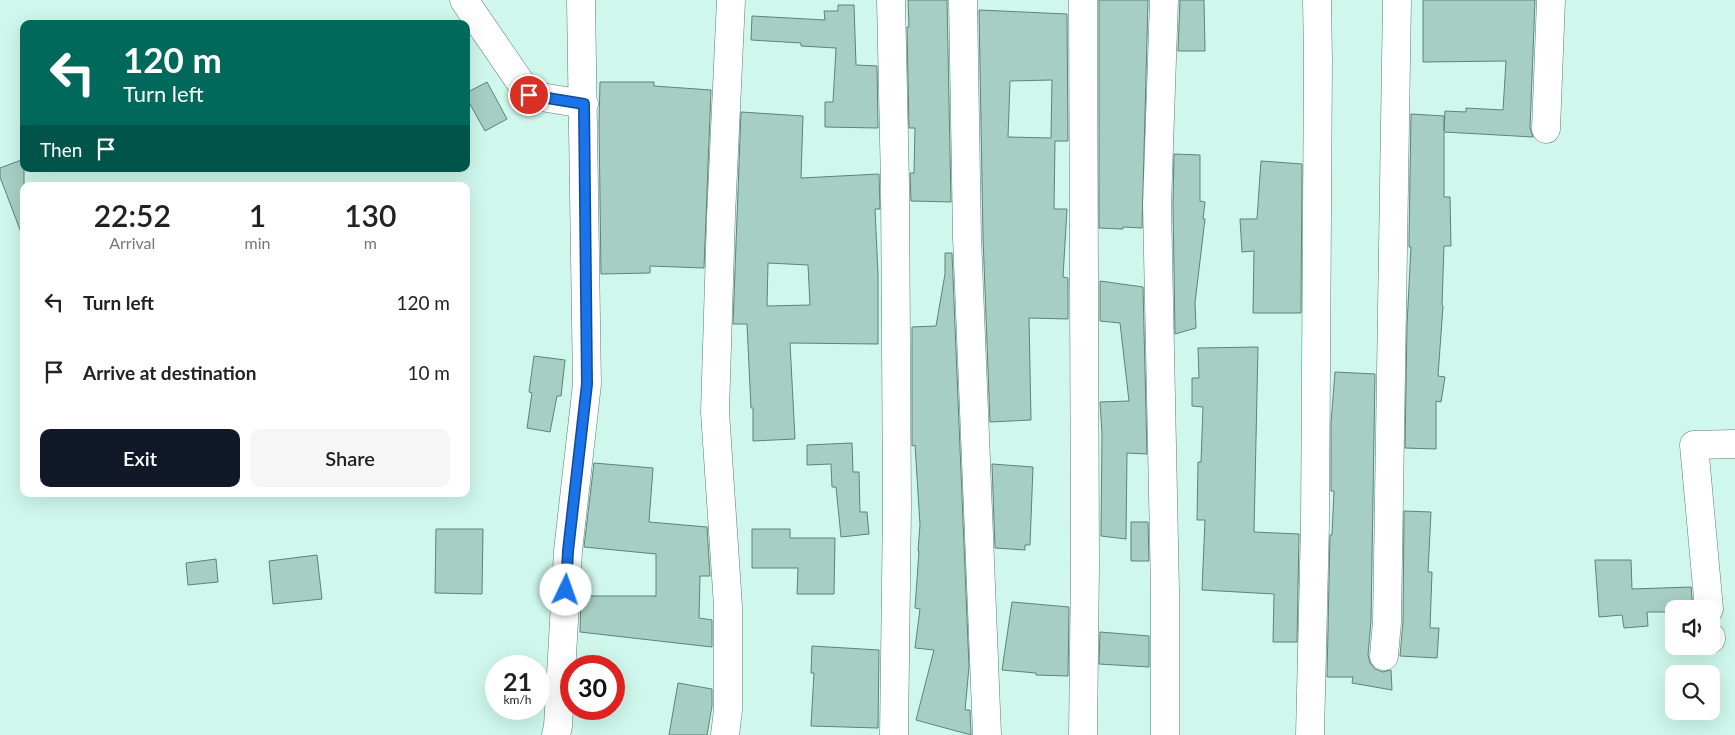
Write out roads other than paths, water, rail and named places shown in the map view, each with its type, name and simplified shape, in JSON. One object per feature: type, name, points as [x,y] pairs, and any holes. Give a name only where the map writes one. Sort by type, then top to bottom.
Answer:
[{"type":"street","points":[[464,0],[529,95],[584,104]]},
{"type":"street","points":[[556,735],[568,551],[587,384],[581,0]]},
{"type":"street","points":[[725,735],[728,710],[728,606],[715,412],[721,216],[732,0]]},
{"type":"street","points":[[891,0],[895,184],[897,507],[894,735]]},
{"type":"street","points":[[963,0],[967,237],[987,735]]},
{"type":"street","points":[[1083,0],[1085,565],[1083,735]]},
{"type":"street","points":[[1164,0],[1158,205],[1165,591],[1165,735]]},
{"type":"street","points":[[1310,735],[1314,524],[1317,0]]},
{"type":"street","points":[[1384,656],[1387,622],[1397,0]]},
{"type":"street","points":[[1546,130],[1551,0]]},
{"type":"street","points":[[1708,600],[1694,445],[1735,444]]}]
